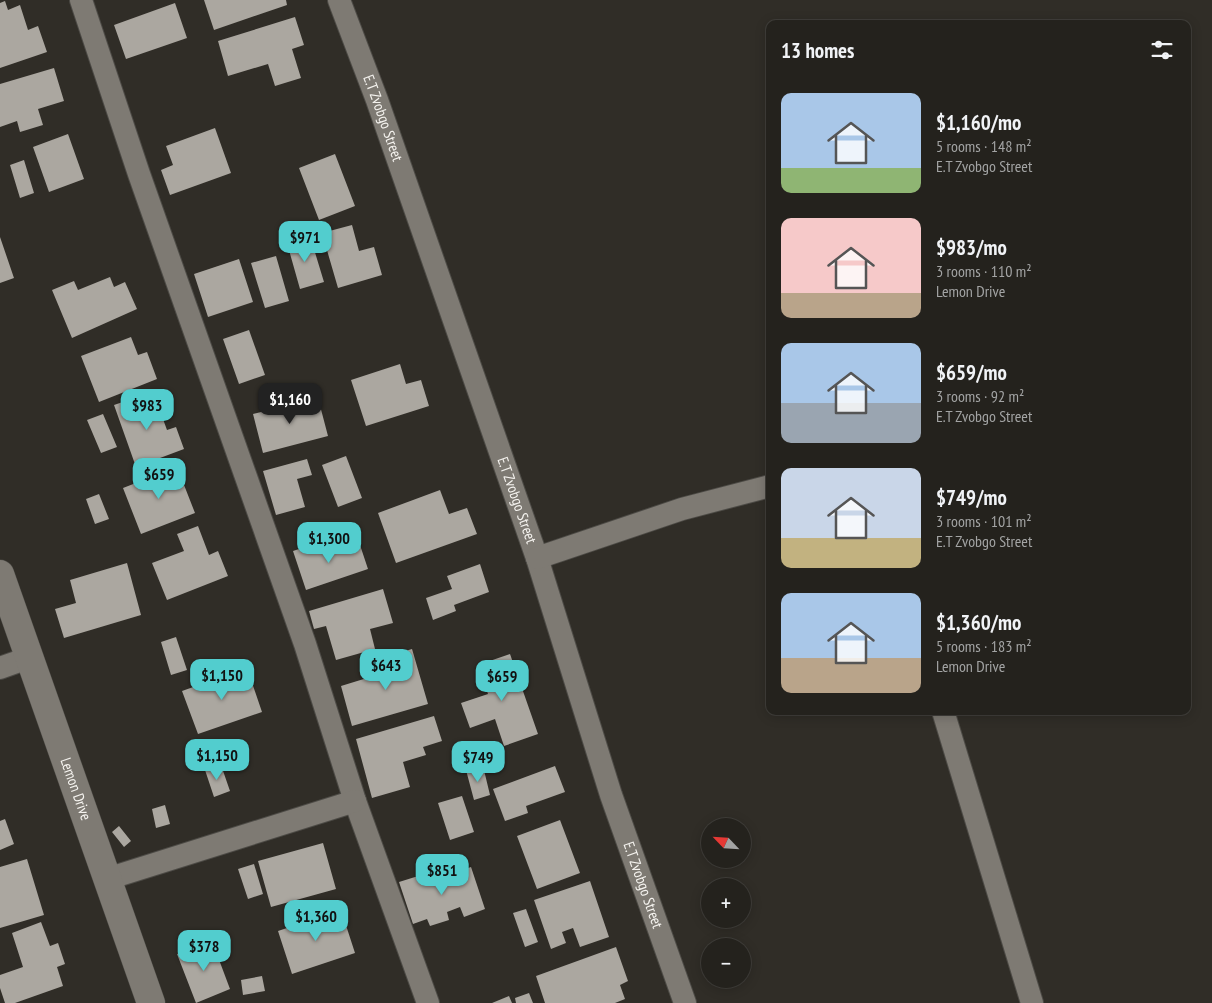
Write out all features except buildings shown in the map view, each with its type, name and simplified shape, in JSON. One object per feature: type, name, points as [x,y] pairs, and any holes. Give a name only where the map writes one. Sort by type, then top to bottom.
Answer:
[{"type":"street","points":[[81,0],[142,183],[305,644],[355,801],[428,1003]]},
{"type":"street","name":"E.T Zvobgo Street","points":[[339,0],[394,147],[537,558],[612,795],[685,1003]]},
{"type":"street","points":[[537,558],[682,509],[766,487]]},
{"type":"street","name":"Lemon Drive","points":[[0,574],[151,1003]]},
{"type":"street","points":[[0,668],[28,658]]},
{"type":"street","points":[[944,715],[1032,1003]]},
{"type":"street","points":[[107,879],[355,801]]}]
